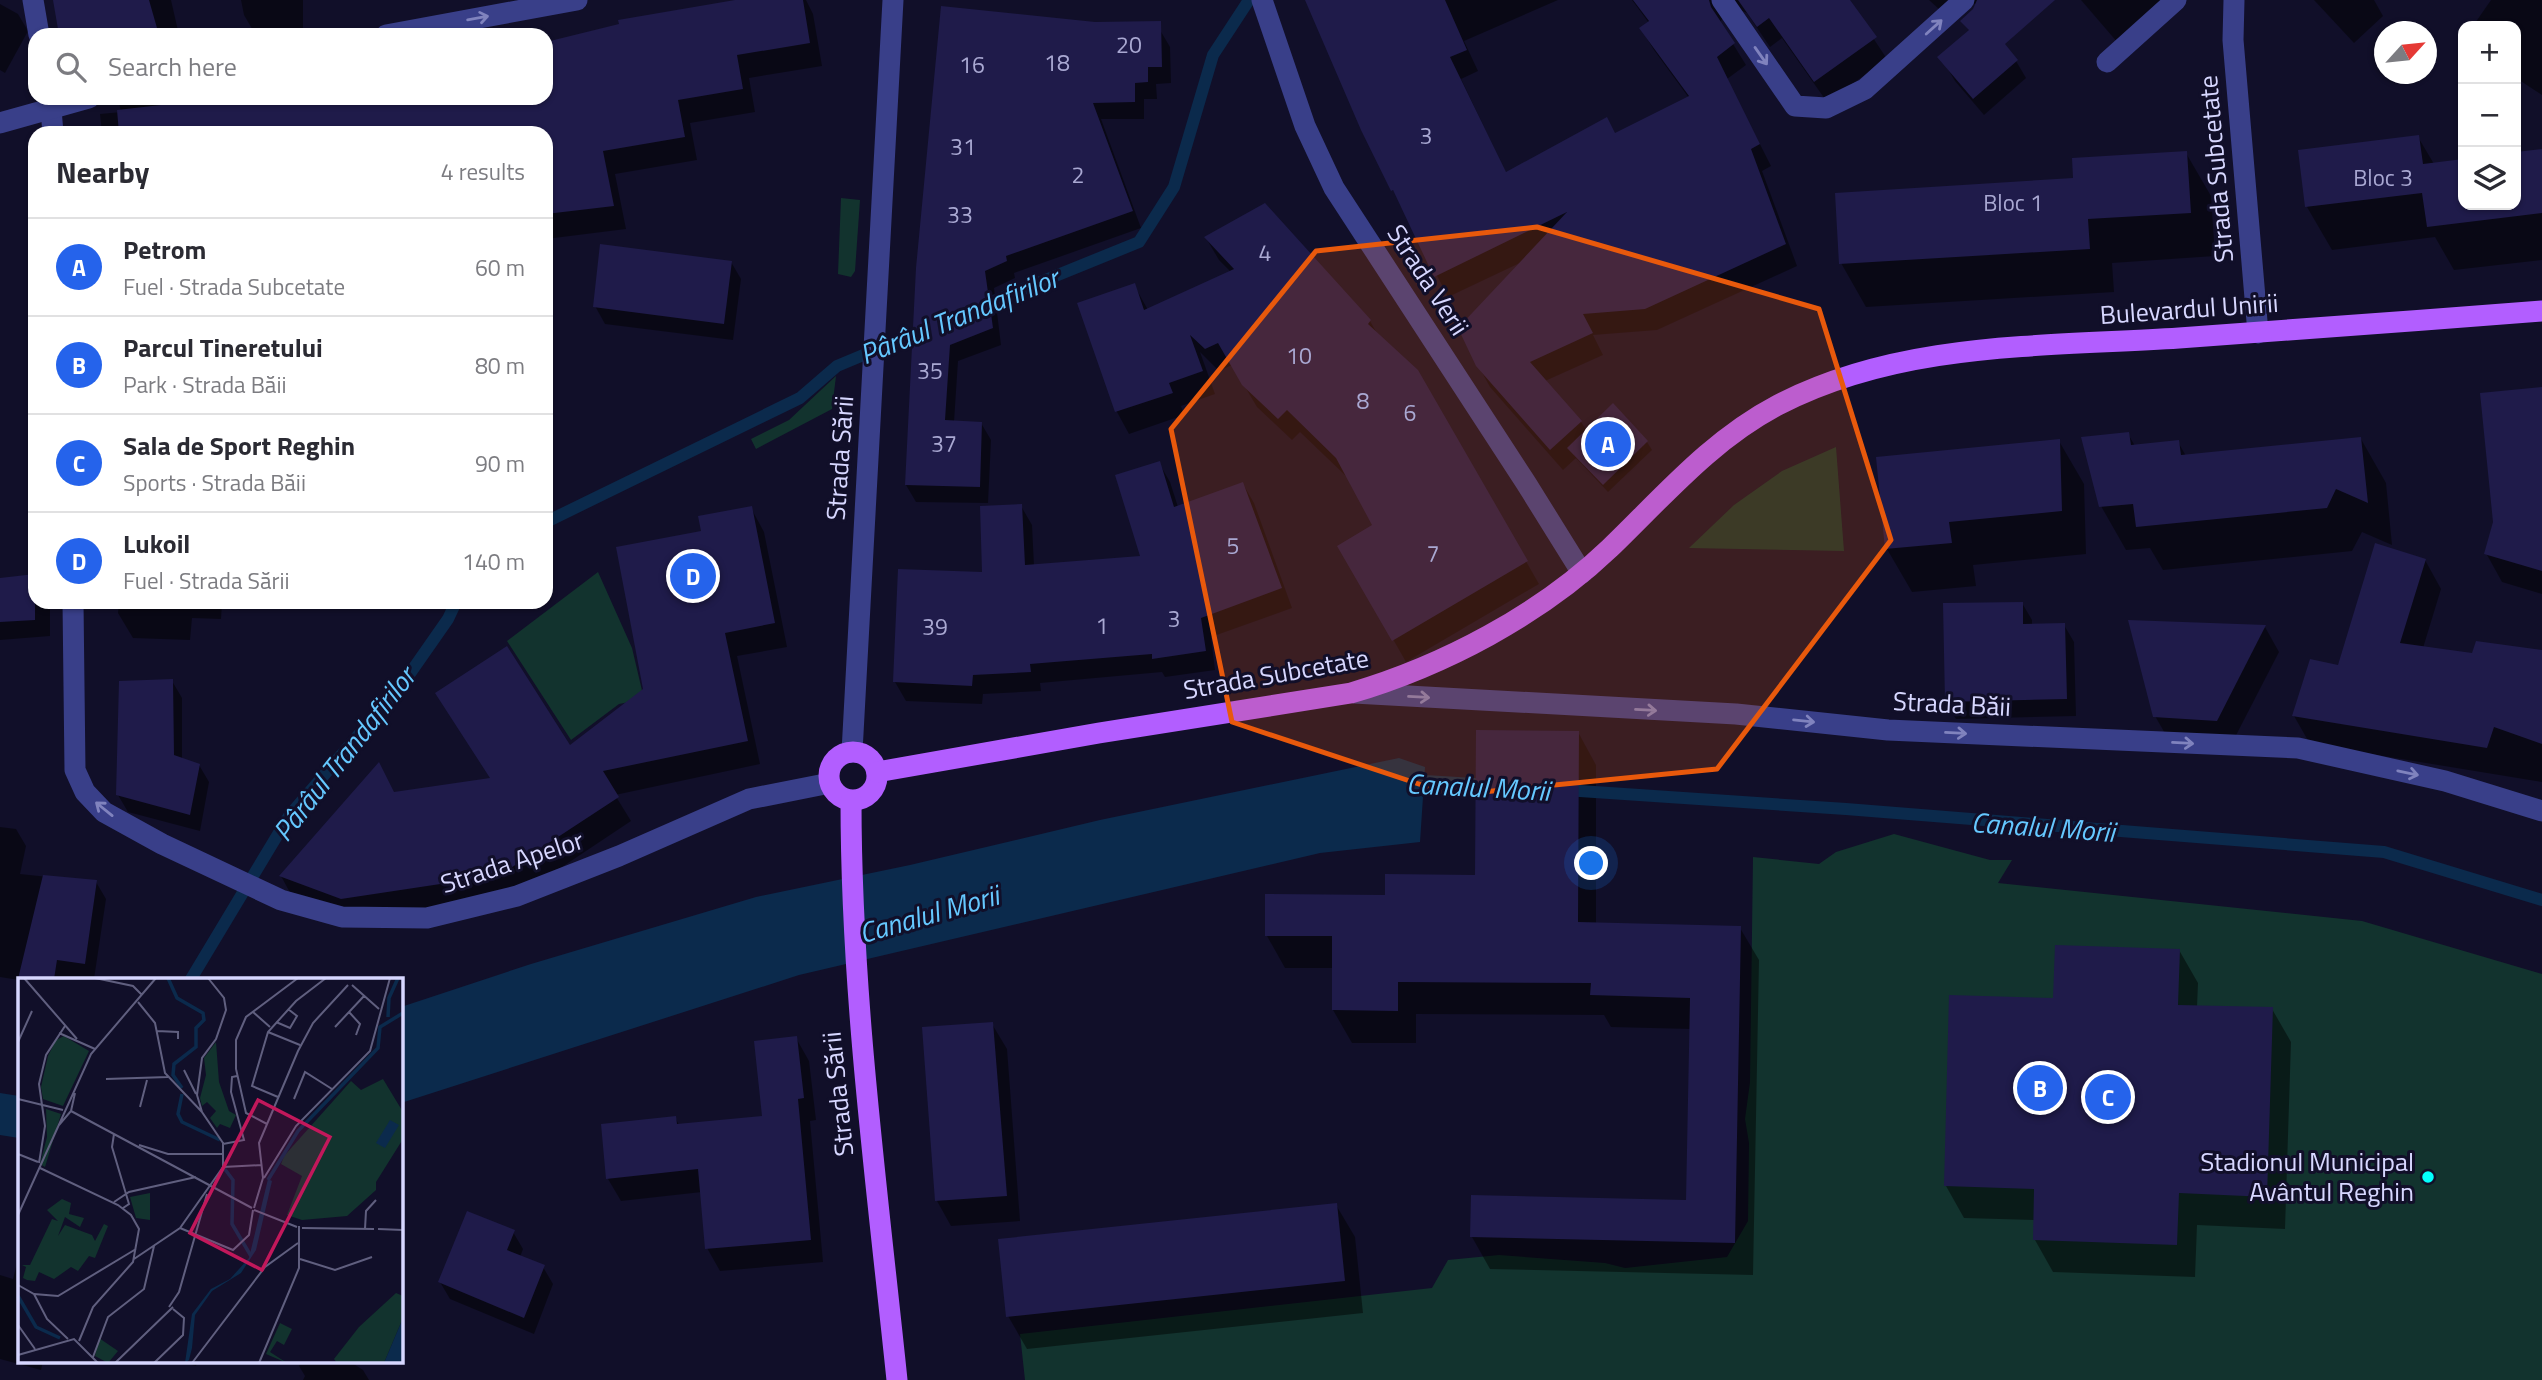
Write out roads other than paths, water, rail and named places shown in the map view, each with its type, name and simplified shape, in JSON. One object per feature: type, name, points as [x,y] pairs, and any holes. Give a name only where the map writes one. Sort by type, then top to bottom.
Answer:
[{"type":"main road","name":"Bulevardul Unirii","points":[[1842,377],[1909,359],[1945,353],[2542,311]]},
{"type":"main road","name":"Strada Subcetate","points":[[877,772],[1351,693],[1389,682],[1460,650],[1527,612],[1582,573],[1715,446],[1777,405],[1842,377]]},
{"type":"main road","points":[[852,752],[871,760],[877,772],[876,787],[859,801],[850,801],[837,795],[830,783],[829,774],[834,762],[845,753],[852,752]]},
{"type":"main road","name":"Strada Sării","points":[[850,801],[858,1012],[897,1380]]},
{"type":"street","points":[[33,0],[38,28]]},
{"type":"street","name":"Strada Sării","points":[[852,752],[893,0]]},
{"type":"street","name":"Strada Verii","points":[[1262,0],[1305,127],[1334,188],[1582,573]]},
{"type":"street","points":[[1722,0],[1795,106],[1826,108],[1865,89],[1964,0]]},
{"type":"street","points":[[2107,62],[2176,0]]},
{"type":"street","name":"Strada Subcetate","points":[[2234,0],[2233,40],[2258,333]]},
{"type":"street","points":[[424,28],[569,1]]},
{"type":"street","points":[[0,123],[48,105]]},
{"type":"street","points":[[51,105],[53,126]]},
{"type":"street","name":"Strada Apelor","points":[[73,609],[75,770],[85,792],[104,812],[162,844],[281,900],[342,916],[427,918],[517,895],[619,856],[749,799],[830,783]]},
{"type":"street","name":"Strada Băii","points":[[1351,693],[1736,715],[1888,730],[2298,748],[2445,780],[2542,811]]},
{"type":"water","points":[[1399,758],[1425,767],[1420,842],[1320,853],[799,975],[402,1103],[402,1007],[531,964],[756,897],[910,865],[1100,820]]},
{"type":"water","points":[[0,1093],[18,1096],[18,1138],[0,1135]]},
{"type":"waterway","name":"Pârâul Trandafirilor","points":[[974,309],[1139,242],[1174,187],[1213,55],[1249,0]]},
{"type":"waterway","name":"Pârâul Trandafirilor","points":[[553,519],[800,398],[837,366],[928,328]]},
{"type":"waterway","name":"Pârâul Trandafirilor","points":[[192,978],[289,816],[404,682],[453,609]]},
{"type":"waterway","name":"Canalul Morii","points":[[1408,780],[1491,785]]},
{"type":"waterway","name":"Canalul Morii","points":[[1565,790],[1846,809],[2384,852],[2542,900]]},
{"type":"place","name":"Petrom","points":[[1608,444]]},
{"type":"place","name":"Lukoil","points":[[693,576]]},
{"type":"place","name":"Parcul Tineretului","points":[[2040,1088]]},
{"type":"place","name":"Sala de Sport Reghin","points":[[2108,1097]]},
{"type":"place","name":"Stadionul Municipal Avântul Reghin","points":[[2428,1177]]}]
